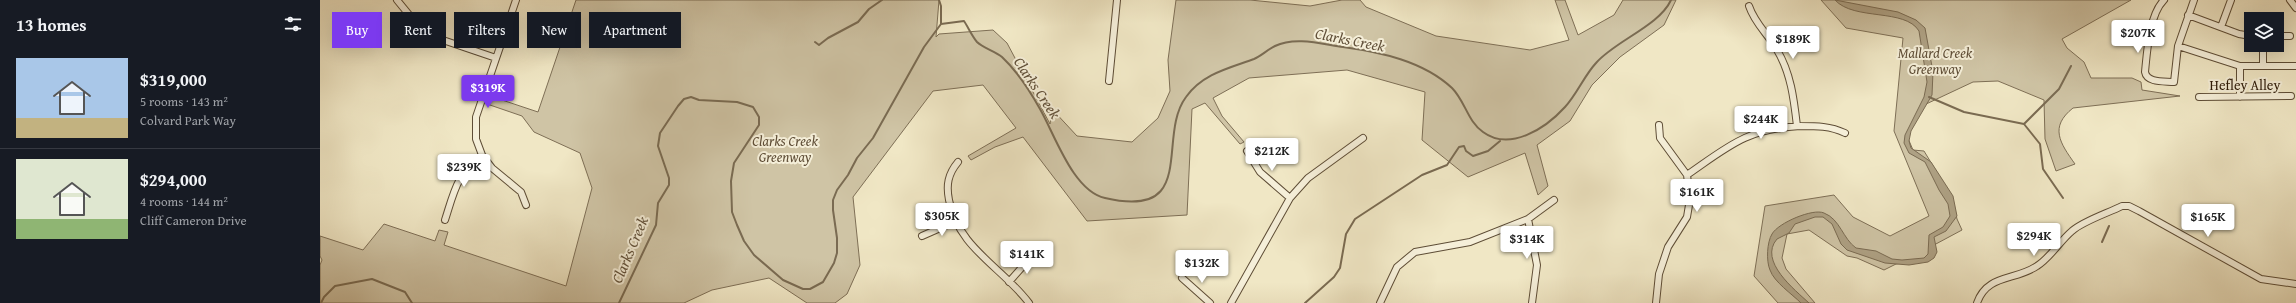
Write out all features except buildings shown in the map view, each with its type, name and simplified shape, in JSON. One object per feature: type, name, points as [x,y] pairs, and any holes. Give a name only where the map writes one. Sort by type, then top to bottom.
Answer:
[{"type":"street","points":[[397,0],[415,22],[434,37],[496,58]]},
{"type":"street","points":[[516,0],[476,117],[476,139],[482,155],[492,168],[521,192],[526,205]]},
{"type":"street","points":[[1109,81],[1116,0]]},
{"type":"street","points":[[2164,0],[2159,6],[2149,36],[2145,72],[2146,77],[2151,80],[2174,82],[2178,46],[2193,1],[2186,0]]},
{"type":"street","points":[[2221,27],[2230,0]]},
{"type":"street","points":[[2290,0],[2296,8]]},
{"type":"street","points":[[1749,6],[1756,22],[1777,49],[1784,62],[1792,91],[1797,126]]},
{"type":"street","points":[[2188,16],[2244,34]]},
{"type":"street","points":[[2284,36],[2290,36]]},
{"type":"street","points":[[2178,46],[2240,66],[2296,66]]},
{"type":"street","points":[[2263,52],[2263,66]]},
{"type":"street","points":[[2240,66],[2240,96]]},
{"type":"street","name":"Hefley Alley","points":[[2199,97],[2291,96]]},
{"type":"street","points":[[1656,303],[1659,274],[1668,247],[1687,217],[1690,199],[1687,175],[1660,138],[1659,125]]},
{"type":"street","points":[[1687,175],[1748,136],[1776,128],[1826,126],[1845,133]]},
{"type":"street","points":[[1231,303],[1290,198],[1308,178],[1363,138]]},
{"type":"street","points":[[1248,151],[1260,172],[1290,198]]},
{"type":"street","points":[[445,220],[461,174],[470,163],[482,155]]},
{"type":"street","points":[[958,162],[950,175],[947,188],[950,204],[956,221],[964,236],[976,252],[1009,282],[1029,303]]},
{"type":"street","points":[[1380,303],[1397,267],[1415,252],[1470,242],[1528,219],[1554,200]]},
{"type":"street","points":[[1977,303],[1988,285],[2004,278],[2020,275],[2038,266],[2073,230],[2122,206],[2129,206],[2138,210],[2261,279],[2296,284]]},
{"type":"street","points":[[1528,219],[1537,265],[1532,303]]},
{"type":"street","points":[[922,236],[956,221]]},
{"type":"street","points":[[1009,282],[1032,256]]},
{"type":"street","points":[[1182,278],[1210,303]]},
{"type":"green space","name":"Clarks Creek Greenway","points":[[576,0],[939,0],[936,37],[939,34],[993,30],[1007,43],[1050,124],[1052,109],[1077,136],[1132,142],[1158,118],[1170,91],[1168,60],[1176,0],[1250,0],[1310,6],[1342,0],[1360,0],[1366,7],[1436,36],[1530,50],[1569,40],[1555,0],[1565,0],[1578,35],[1614,15],[1623,0],[1676,0],[1664,25],[1620,57],[1592,85],[1570,121],[1537,145],[1548,186],[1538,195],[1525,153],[1468,177],[1422,140],[1425,92],[1347,70],[1249,78],[1213,98],[1222,116],[1244,142],[1240,144],[1205,103],[1192,109],[1187,215],[1087,221],[1023,137],[995,147],[971,160],[968,156],[1016,128],[983,85],[933,91],[853,197],[860,265],[847,294],[835,303],[807,303],[769,278],[712,290],[684,303],[320,303],[320,265],[322,260],[320,256],[320,236],[363,250],[384,224],[435,241],[439,230],[448,232],[444,245],[566,286],[592,188],[580,153],[534,132],[522,116],[487,104],[490,96],[538,112],[560,48],[581,48],[581,12],[572,12]]},
{"type":"green space","name":"Mallard Creek Greenway","points":[[1821,0],[2131,0],[2062,39],[2067,48],[2084,62],[2091,78],[2132,78],[2141,82],[2142,90],[2180,96],[2073,108],[2061,122],[2059,135],[2061,142],[2075,164],[2056,171],[2045,139],[2044,100],[1998,81],[1973,82],[1924,105],[1907,136],[1913,150],[1924,151],[1952,197],[1957,219],[1962,230],[1934,245],[1929,259],[1896,264],[1884,270],[1857,258],[1847,256],[1809,230],[1787,234],[1782,258],[1786,269],[1815,303],[1778,303],[1754,276],[1765,206],[1834,195],[1853,217],[1890,236],[1929,216],[1894,131],[1903,38],[1846,28]]},
{"type":"shaded area","points":[[1835,0],[1898,12],[1916,20],[1925,28],[1933,72],[1932,95],[1911,131],[1909,141],[1911,148],[1931,162],[1953,196],[1957,216],[1946,231],[1934,237],[1937,252],[1934,258],[1928,262],[1909,265],[1885,263],[1847,250],[1841,244],[1832,224],[1823,217],[1815,217],[1795,224],[1789,233],[1777,239],[1772,248],[1772,256],[1775,265],[1788,283],[1809,303],[1801,303],[1775,279],[1770,270],[1768,262],[1768,247],[1770,237],[1781,225],[1804,215],[1819,212],[1824,213],[1838,224],[1848,240],[1856,248],[1876,251],[1892,259],[1902,260],[1924,258],[1928,254],[1929,235],[1943,227],[1950,216],[1948,204],[1925,162],[1909,153],[1904,143],[1905,135],[1924,97],[1927,82],[1919,31],[1912,24],[1903,19],[1854,10],[1843,6]]},
{"type":"waterway","points":[[815,42],[819,45],[828,38],[858,22],[869,9],[882,0]]},
{"type":"waterway","points":[[939,0],[941,6],[941,24]]},
{"type":"waterway","name":"Clarks Creek","points":[[619,303],[656,225],[658,203],[669,185],[669,178],[658,146],[660,133],[684,99],[691,97],[699,100],[737,102],[753,107],[759,117],[759,125],[734,163],[731,181],[732,212],[737,225],[744,241],[754,255],[783,280],[803,289],[810,289],[823,282],[834,263],[837,253],[837,238],[833,210],[833,200],[837,190],[848,175],[857,158],[873,138],[924,47],[941,24],[964,21],[977,42],[1002,57],[1013,68],[1032,95],[1066,161],[1083,185],[1094,193],[1105,198],[1134,202],[1153,197],[1164,186],[1170,171],[1174,133],[1178,114],[1186,97],[1192,89],[1208,77],[1254,59],[1275,46],[1291,42],[1309,42],[1372,52],[1415,64],[1441,79],[1452,88],[1474,123],[1483,132],[1493,138],[1516,138],[1527,135],[1538,129],[1557,115],[1569,102],[1596,63],[1604,55],[1657,18],[1671,0]]},
{"type":"waterway","points":[[2024,124],[2059,89],[2071,66]]},
{"type":"waterway","points":[[1929,97],[1964,112],[2024,124],[2040,144],[2043,169],[2063,198]]},
{"type":"waterway","points":[[1305,303],[1334,277],[1340,268],[1346,234],[1355,219],[1422,175],[1447,165],[1459,147],[1464,146],[1466,151],[1473,156],[1488,151],[1500,141]]},
{"type":"waterway","points":[[2102,242],[2109,226]]},
{"type":"waterway","name":"Clarks Creek","points":[[321,303],[324,297],[335,286],[372,279],[405,292],[412,303]]}]
